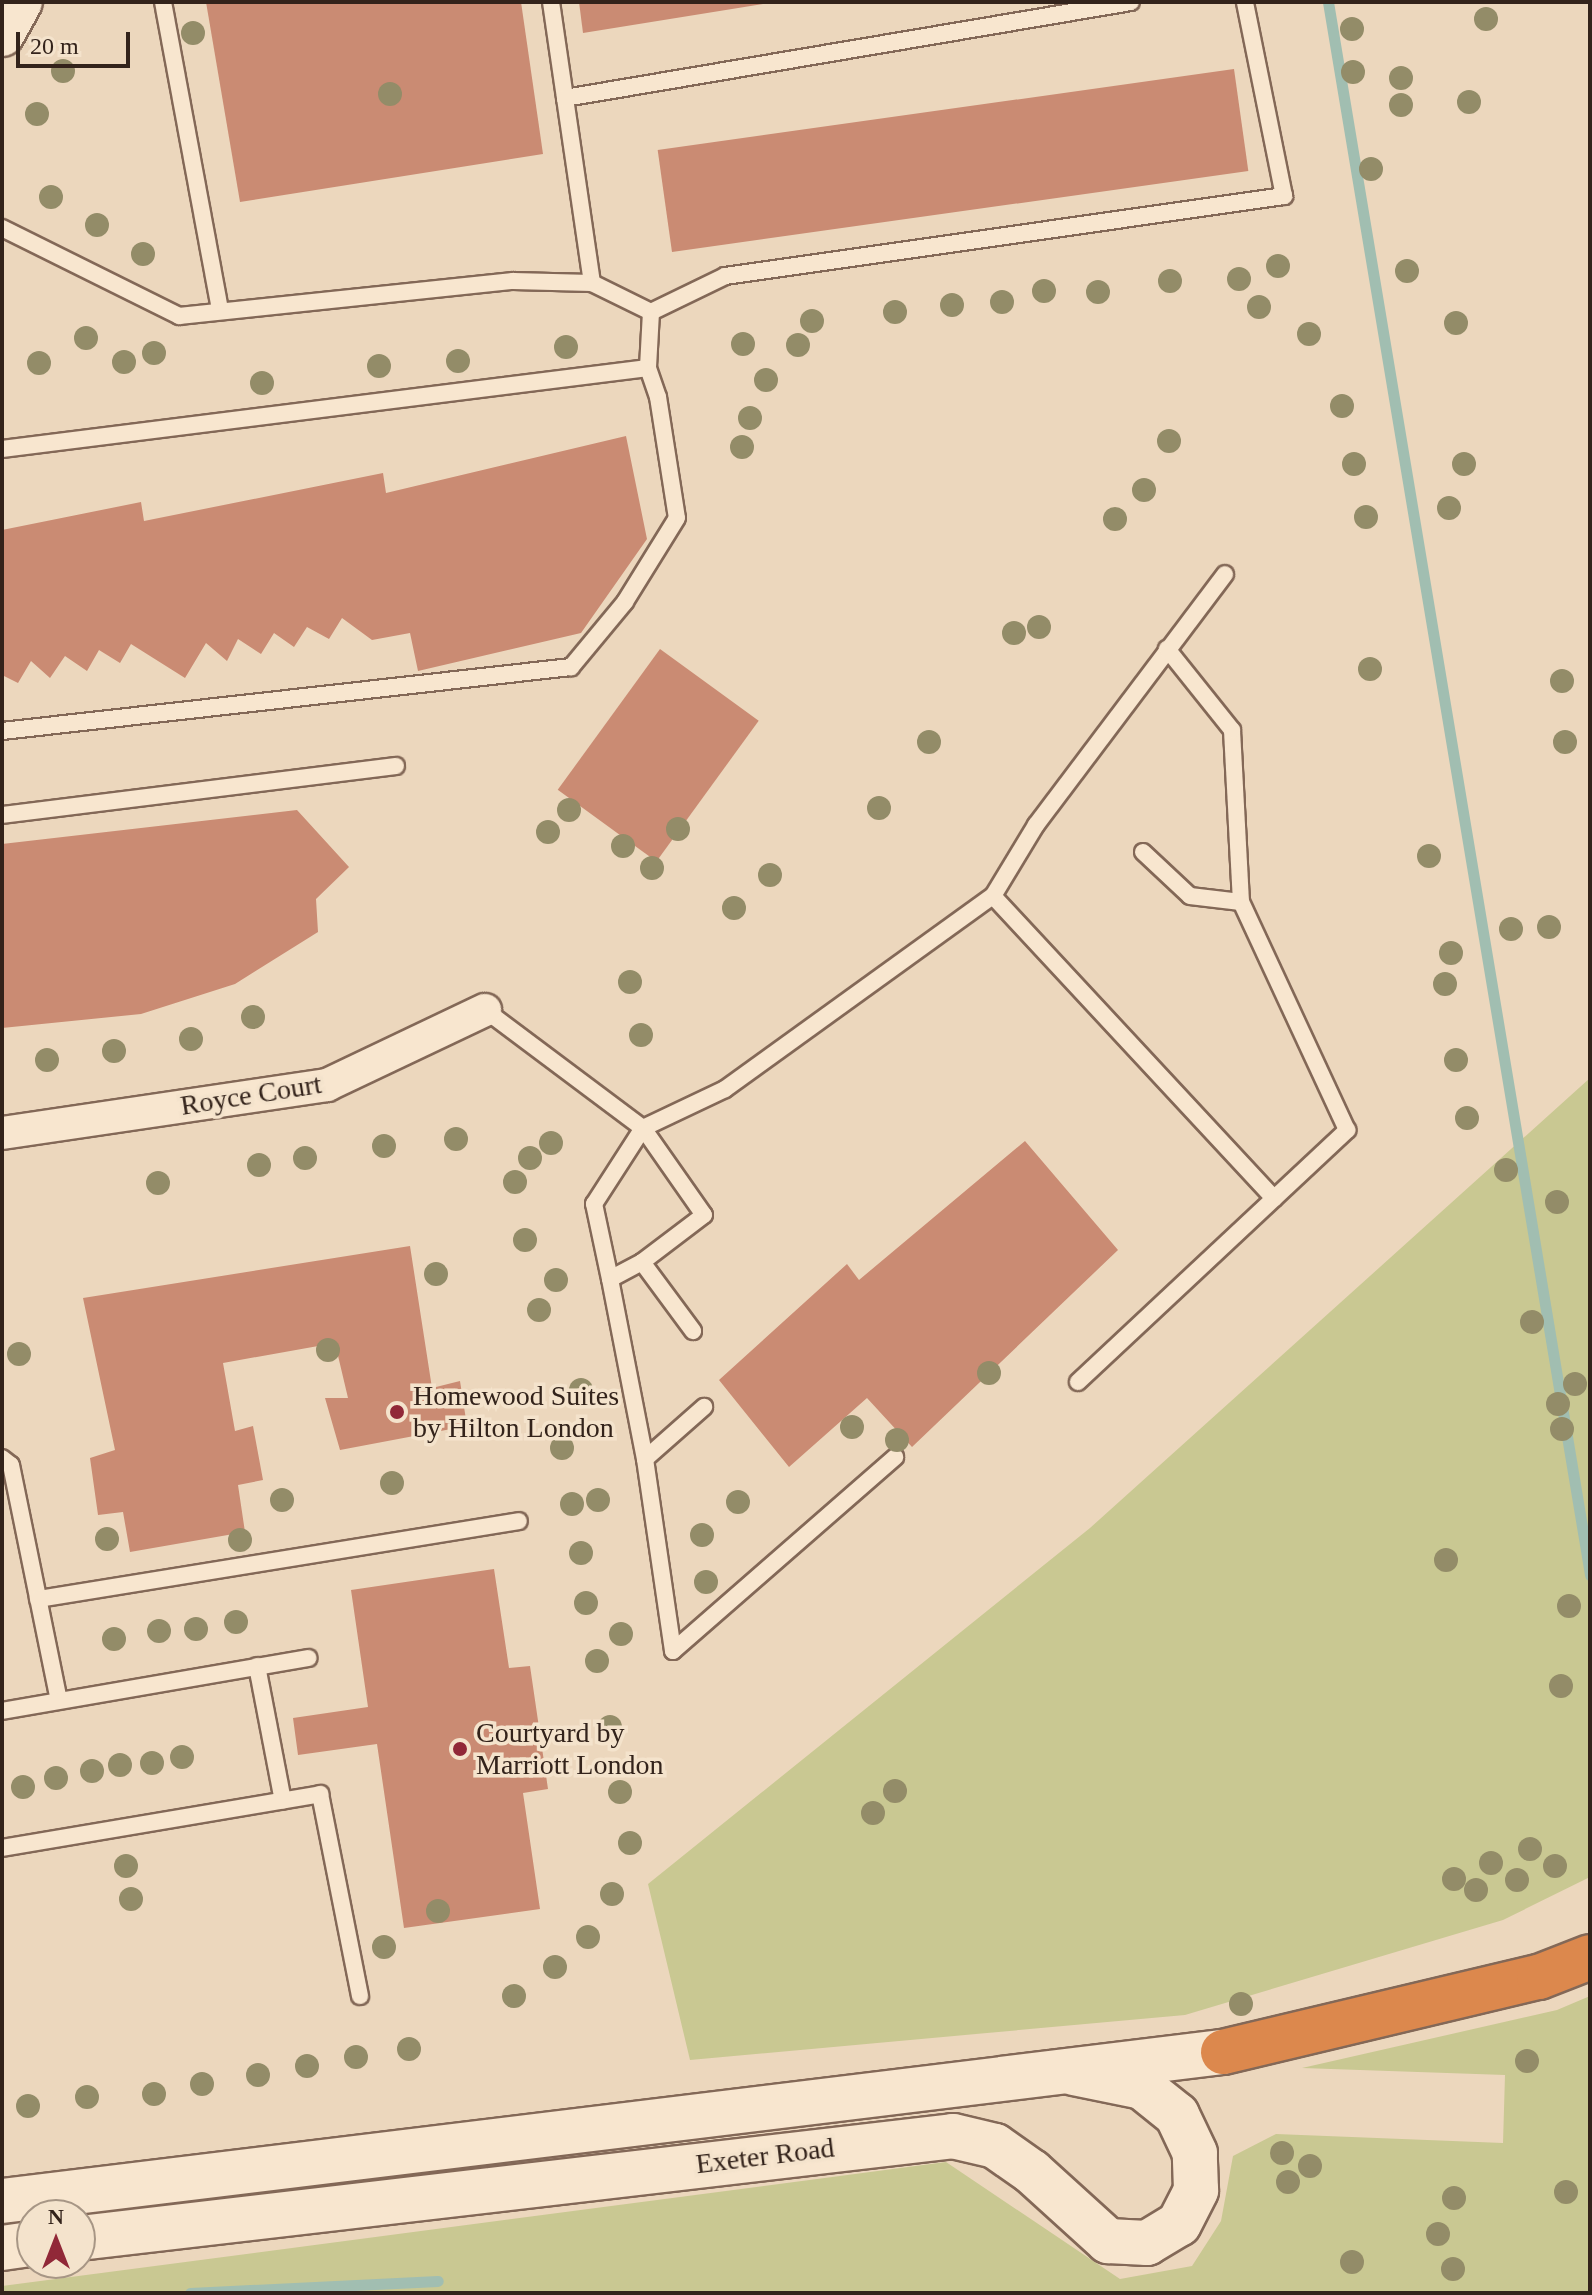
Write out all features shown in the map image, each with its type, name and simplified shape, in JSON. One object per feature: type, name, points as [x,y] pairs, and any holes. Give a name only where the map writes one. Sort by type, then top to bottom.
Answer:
[{"type":"highway","points":[[1223,2052],[1539,1977],[1590,1957]]},
{"type":"street","points":[[2,34],[20,2]]},
{"type":"street","name":"Royce Court","points":[[2,1133],[327,1085],[485,1010]]},
{"type":"street","name":"Exeter Road","points":[[2,2201],[1073,2073],[1223,2052]]},
{"type":"street","name":"Exeter Road","points":[[96,2236],[953,2136],[995,2146],[1032,2172],[1108,2241],[1147,2243],[1179,2224],[1196,2190],[1195,2153],[1177,2115],[1142,2087],[1073,2073]]},
{"type":"lane","points":[[163,2],[220,311]]},
{"type":"lane","points":[[551,2],[592,283]]},
{"type":"lane","points":[[565,98],[1131,2]]},
{"type":"lane","points":[[651,312],[725,276],[1284,196],[1245,2]]},
{"type":"lane","points":[[2,228],[179,316],[513,281],[592,283],[651,312]]},
{"type":"lane","points":[[2,731],[571,667],[625,602],[677,518],[658,397],[648,368],[651,312]]},
{"type":"lane","points":[[2,449],[648,368]]},
{"type":"lane","points":[[895,1457],[673,1651],[645,1459],[594,1204],[643,1128],[725,1089],[993,896],[1036,825],[1225,574]]},
{"type":"lane","points":[[1078,1382],[1347,1130],[1241,902],[1232,730],[1167,649]]},
{"type":"lane","points":[[2,815],[396,766]]},
{"type":"lane","points":[[1143,852],[1190,896],[1241,902]]},
{"type":"lane","points":[[993,896],[1274,1198]]},
{"type":"lane","points":[[485,1010],[643,1128],[704,1215],[642,1262],[610,1279]]},
{"type":"lane","points":[[642,1262],[693,1331]]},
{"type":"lane","points":[[645,1459],[704,1407]]},
{"type":"lane","points":[[2,1458],[11,1465],[59,1700]]},
{"type":"lane","points":[[38,1599],[519,1521]]},
{"type":"lane","points":[[2,1711],[308,1658]]},
{"type":"lane","points":[[257,1666],[283,1801]]},
{"type":"lane","points":[[2,1848],[320,1794],[360,1996]]},
{"type":"shaded area","points":[[1590,1078],[1590,1877],[1503,1920],[1185,2015],[690,2060],[648,1884],[1090,1528]]},
{"type":"shaded area","points":[[1590,1996],[1590,2293],[2,2293],[2,2286],[55,2279],[96,2279],[96,2274],[946,2162],[1120,2279],[1192,2266],[1221,2221],[1233,2156],[1276,2134],[1503,2143],[1505,2075],[1302,2068],[1557,2010]]},
{"type":"building","points":[[206,2],[521,2],[543,154],[240,202]]},
{"type":"building","points":[[579,2],[762,2],[763,4],[583,33]]},
{"type":"building","points":[[1234,69],[1248,171],[672,252],[658,150]]},
{"type":"building","points":[[626,436],[647,539],[581,633],[418,671],[410,633],[372,640],[342,618],[329,639],[307,627],[294,647],[274,633],[261,654],[238,639],[227,661],[206,643],[185,678],[131,644],[120,663],[99,650],[87,671],[65,656],[50,678],[31,661],[18,683],[2,675],[2,530],[141,502],[144,521],[383,473],[386,493]]},
{"type":"building","points":[[660,649],[759,721],[656,861],[558,790]]},
{"type":"building","points":[[297,810],[349,867],[316,899],[318,932],[235,984],[141,1014],[2,1028],[2,844]]},
{"type":"building","points":[[1025,1141],[1118,1250],[912,1447],[867,1398],[789,1467],[719,1380],[847,1264],[859,1280]]},
{"type":"building","name":"Homewood Suites by Hilton London","points":[[410,1246],[432,1388],[460,1381],[467,1426],[340,1450],[325,1398],[348,1398],[335,1343],[223,1363],[235,1431],[253,1426],[263,1480],[238,1485],[245,1532],[130,1552],[123,1512],[98,1515],[90,1458],[115,1450],[83,1298]]},
{"type":"building","name":"Courtyard by Marriott London","points":[[494,1569],[509,1668],[530,1666],[548,1789],[523,1793],[540,1909],[404,1928],[377,1744],[298,1755],[293,1718],[368,1707],[351,1590]]},
{"type":"waterway","points":[[1328,2],[1590,1575]]},
{"type":"waterway","points":[[190,2293],[438,2281]]},
{"type":"place","name":"Homewood Suites by Hilton London","points":[[397,1412]]},
{"type":"place","name":"Courtyard by Marriott London","points":[[460,1749]]}]
